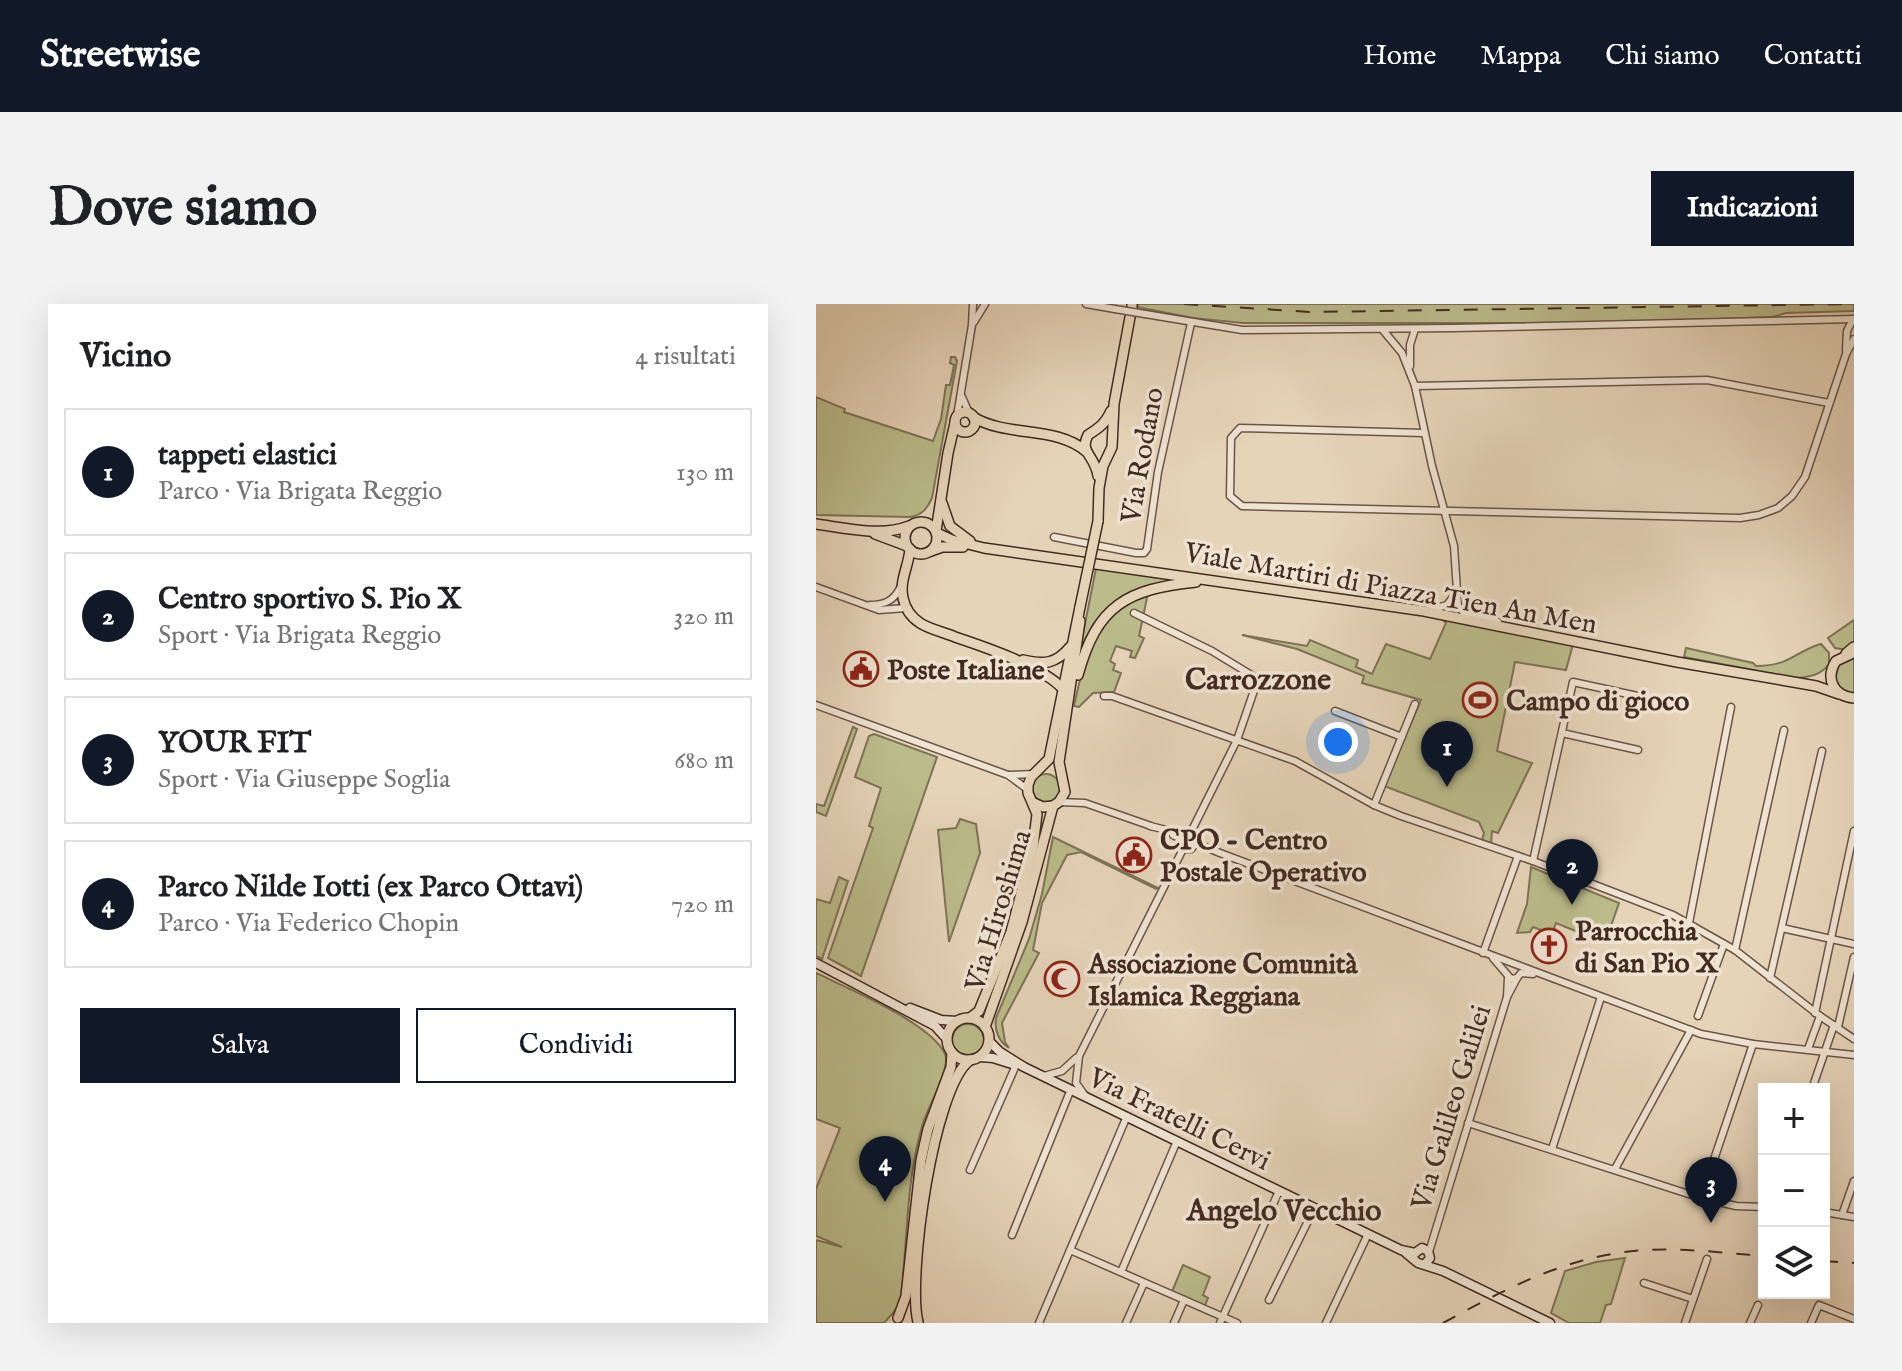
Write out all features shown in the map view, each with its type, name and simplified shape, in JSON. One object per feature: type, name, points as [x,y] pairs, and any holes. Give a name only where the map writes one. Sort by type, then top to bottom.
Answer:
[{"type":"main road","name":"Via Hiroshima","points":[[970,1018],[979,1011],[1011,932],[1023,892],[1037,822],[1034,803],[1027,789],[1049,759],[1098,521],[1099,488],[1112,447],[1114,404],[1132,309]]},
{"type":"main road","name":"Via Hiroshima","points":[[1099,488],[1084,443],[1105,422],[1114,404]]},
{"type":"main road","points":[[907,569],[937,541],[941,497],[956,419],[963,412],[994,427]]},
{"type":"main road","points":[[947,463],[957,442],[975,423],[971,415]]},
{"type":"main road","points":[[956,419],[958,429],[994,427],[1064,439],[1105,433],[1110,439]]},
{"type":"main road","points":[[1064,439],[1090,455],[1101,458],[1108,454]]},
{"type":"main road","points":[[941,497],[933,515],[917,524],[905,537],[907,569],[902,585],[906,608],[916,620],[928,627],[1001,654],[1055,680],[1062,688]]},
{"type":"main road","points":[[941,497],[950,526],[961,536],[984,548]]},
{"type":"main road","name":"Viale Martiri di Piazza Tien An Men","points":[[816,524],[864,530],[901,529],[929,524],[947,538],[984,548]]},
{"type":"main road","name":"Viale Martiri di Piazza Tien An Men","points":[[864,530],[926,552],[949,546],[984,548],[1424,611],[1816,686],[1853,699]]},
{"type":"main road","points":[[1066,716],[1087,645],[1107,614],[1128,598],[1149,589],[1213,580]]},
{"type":"main road","name":"Via Hiroshima","points":[[985,1027],[1022,922],[1047,822],[1063,781],[1059,762],[1081,631],[1080,607]]},
{"type":"main road","points":[[1001,654],[1045,664],[1059,659],[1071,645]]},
{"type":"main road","name":"Viale Martiri di Piazza Tien An Men","points":[[1789,681],[1818,678],[1831,670],[1836,661],[1852,652]]},
{"type":"main road","points":[[1831,670],[1831,684],[1839,694]]},
{"type":"main road","points":[[1037,772],[1051,770],[1063,781]]},
{"type":"main road","name":"Via Hiroshima","points":[[1034,803],[1043,807],[1056,804]]},
{"type":"main road","points":[[816,963],[939,1028],[952,1053],[951,1067],[928,1129],[921,1160],[906,1296],[895,1320]]},
{"type":"main road","points":[[894,1003],[941,1020],[970,1018],[985,1027],[989,1041],[960,1070],[944,1107],[929,1160],[914,1297],[919,1322]]},
{"type":"main road","points":[[946,1038],[957,1021]]},
{"type":"main road","name":"Via Fratelli Cervi","points":[[989,1041],[1020,1066]]},
{"type":"main road","name":"Via Fratelli Cervi","points":[[952,1053],[993,1058],[1044,1076],[1314,1209],[1402,1250],[1423,1256]]},
{"type":"main road","points":[[1423,1256],[1443,1271],[1550,1323]]},
{"type":"main road","points":[[895,1320],[909,1317],[919,1322]]},
{"type":"street","points":[[956,419],[962,397],[973,304]]},
{"type":"street","points":[[972,325],[985,304]]},
{"type":"street","points":[[1086,304],[1242,330],[1854,320],[1846,335],[1846,354]]},
{"type":"street","points":[[1827,320],[1846,335]]},
{"type":"street","name":"Via Rodano","points":[[1054,537],[1144,553],[1166,430],[1191,323]]},
{"type":"street","points":[[1382,329],[1402,353],[1415,386],[1454,546],[1458,606],[1465,614],[1505,625]]},
{"type":"street","points":[[1410,370],[1410,345],[1415,329]]},
{"type":"street","points":[[1424,433],[1240,428],[1231,438],[1230,496],[1242,506],[1726,518],[1759,515],[1785,502],[1805,477],[1846,354],[1854,339]]},
{"type":"street","points":[[1415,386],[1707,380],[1829,403]]},
{"type":"street","points":[[962,397],[971,415]]},
{"type":"street","points":[[867,605],[885,604],[893,599],[902,585]]},
{"type":"street","points":[[816,587],[879,610],[906,608]]},
{"type":"street","points":[[1424,611],[1447,605],[1456,593]]},
{"type":"street","points":[[1134,613],[1212,651],[1258,679],[1237,740],[1179,843],[1183,849]]},
{"type":"street","points":[[1533,861],[1573,682],[1642,697]]},
{"type":"street","points":[[1104,696],[1112,696],[1295,761],[1374,805],[1446,833],[1533,861],[1689,923],[1735,950],[1854,1039]]},
{"type":"street","points":[[1374,805],[1415,704]]},
{"type":"street","points":[[816,705],[1008,775],[1027,789]]},
{"type":"street","points":[[1689,923],[1731,707]]},
{"type":"street","points":[[1335,711],[1402,737]]},
{"type":"street","points":[[1735,950],[1784,730]]},
{"type":"street","points":[[1562,733],[1638,750]]},
{"type":"street","points":[[1770,978],[1822,751]]},
{"type":"street","points":[[1008,775],[1037,772]]},
{"type":"street","points":[[1063,781],[1085,803]]},
{"type":"street","points":[[1056,804],[1085,803],[1184,835],[1196,843],[1512,962],[1519,973]]},
{"type":"street","points":[[1808,1049],[1854,831]]},
{"type":"street","points":[[1183,849],[1191,849],[1196,843]]},
{"type":"street","points":[[1086,1097],[1076,1083],[1079,1056],[1183,849]]},
{"type":"street","points":[[1483,953],[1518,856]]},
{"type":"street","points":[[1782,928],[1854,944]]},
{"type":"street","points":[[1698,1016],[1724,944]]},
{"type":"street","points":[[1483,953],[1495,960],[1508,978],[1519,973],[1540,974],[1691,1030],[1753,1044],[1854,1055]]},
{"type":"street","points":[[1814,1083],[1836,1026],[1854,957]]},
{"type":"street","points":[[1505,970],[1512,962]]},
{"type":"street","name":"Via Galileo Galilei","points":[[1423,1256],[1435,1230],[1507,997],[1519,973]]},
{"type":"street","name":"Via Galileo Galilei","points":[[1507,997],[1508,978]]},
{"type":"street","points":[[1552,1149],[1601,997]]},
{"type":"street","points":[[1615,1169],[1691,1030]]},
{"type":"street","points":[[1701,1198],[1753,1044]]},
{"type":"street","points":[[1044,1076],[1062,1071],[1079,1056]]},
{"type":"street","points":[[970,1170],[1020,1066]]},
{"type":"street","points":[[1012,1235],[1071,1089]]},
{"type":"street","points":[[1039,1323],[1127,1116]]},
{"type":"street","points":[[1468,1123],[1701,1198],[1736,1206],[1758,1207]]},
{"type":"street","points":[[1121,1272],[1177,1141]]},
{"type":"street","points":[[1842,1215],[1854,1181]]},
{"type":"street","points":[[1221,1320],[1279,1191]]},
{"type":"street","points":[[1269,1300],[1314,1209]]},
{"type":"street","points":[[1830,1213],[1854,1217]]},
{"type":"street","points":[[1326,1323],[1368,1234]]},
{"type":"street","points":[[1070,1250],[1184,1300],[1221,1320],[1237,1323]]},
{"type":"street","points":[[1685,1323],[1707,1259]]},
{"type":"street","points":[[1126,1323],[1144,1283]]},
{"type":"street","points":[[1644,1283],[1693,1299]]},
{"type":"street","points":[[1174,1323],[1184,1300]]},
{"type":"street","points":[[1750,1323],[1758,1305]]},
{"type":"street","points":[[1811,1323],[1819,1305],[1854,1319]]},
{"type":"green space","points":[[1138,304],[1854,304],[1854,311],[1600,323],[1243,323],[1193,318],[1137,307]]},
{"type":"green space","points":[[951,357],[957,361],[932,498],[926,508],[910,517],[816,515],[816,397],[845,409],[844,412],[933,441],[941,419],[946,385],[950,385],[954,365],[950,363]]},
{"type":"green space","points":[[1096,568],[1190,580],[1108,609],[1094,623],[1080,649]]},
{"type":"green space","points":[[1148,593],[1139,636],[1144,638],[1135,658],[1130,657],[1132,651],[1116,646],[1110,661],[1115,664],[1113,670],[1121,673],[1114,692],[1093,693],[1079,707],[1074,706],[1088,652],[1095,638],[1115,613]]},
{"type":"green space","points":[[1854,620],[1854,642],[1846,650],[1835,648],[1828,638]]},
{"type":"green space","points":[[1444,621],[1573,644],[1566,670],[1515,662],[1497,751],[1532,763],[1498,833],[1492,831],[1491,844],[1482,840],[1484,833],[1479,822],[1384,786],[1421,700],[1362,683],[1364,676],[1297,649],[1242,635],[1307,646],[1310,640],[1358,660],[1356,667],[1372,674],[1386,644],[1430,659],[1446,623]]},
{"type":"green space","points":[[1821,644],[1829,653],[1829,664],[1819,673],[1801,678],[1684,657],[1686,648],[1756,666],[1768,665],[1785,661]]},
{"type":"green space","points":[[1854,657],[1854,694],[1841,690],[1835,680],[1839,663]]},
{"type":"green space","points":[[853,727],[857,729],[826,816],[816,812],[816,804],[824,806]]},
{"type":"green space","points":[[874,734],[937,757],[861,976],[828,958],[873,828],[869,826],[881,788],[855,777],[869,736]]},
{"type":"green space","points":[[1046,774],[1056,778],[1060,788],[1056,798],[1046,802],[1036,798],[1032,788],[1036,778]]},
{"type":"green space","points":[[960,819],[976,824],[980,853],[949,942],[938,830],[956,828]]},
{"type":"green space","points":[[1053,837],[1158,888],[1081,852],[1067,855],[1042,903],[1033,950],[1039,953],[1002,1023],[1009,1048],[998,1035],[996,1018],[1029,939]]},
{"type":"green space","points":[[1531,867],[1619,903],[1605,943],[1556,923],[1552,934],[1533,927],[1530,932],[1517,933],[1527,904]]},
{"type":"green space","points":[[839,877],[848,881],[822,959],[816,956],[816,899],[830,903]]},
{"type":"green space","points":[[816,973],[906,1019],[937,1042],[945,1054],[945,1068],[917,1145],[900,1305],[884,1323],[816,1323],[816,1240],[842,1247],[816,1236],[816,1189],[840,1128],[816,1119]]},
{"type":"green space","points":[[968,1024],[979,1029],[984,1040],[979,1051],[968,1056],[957,1051],[952,1040],[957,1029]]},
{"type":"green space","points":[[1625,1258],[1611,1304],[1606,1305],[1600,1323],[1569,1323],[1551,1313],[1565,1271]]},
{"type":"green space","points":[[1183,1265],[1210,1277],[1203,1295],[1208,1298],[1204,1308],[1171,1294]]},
{"type":"railway","points":[[1184,304],[1311,312],[1854,304]]},
{"type":"railway","points":[[1443,1323],[1540,1275],[1592,1258],[1646,1250],[1758,1255]]},
{"type":"railway","points":[[1830,1261],[1854,1263]]},
{"type":"place","name":"Poste Italiane","points":[[861,669]]},
{"type":"place","name":"Campo di gioco","points":[[1480,700]]},
{"type":"place","name":"tappeti elastici","points":[[1447,787]]},
{"type":"place","name":"CPO - Centro Postale Operativo","points":[[1134,855]]},
{"type":"place","name":"Centro sportivo S. Pio X","points":[[1572,905]]},
{"type":"place","name":"Parrocchia di San Pio X","points":[[1549,946]]},
{"type":"place","name":"Associazione Comunità Islamica Reggiana","points":[[1062,979]]},
{"type":"place","name":"Parco Nilde Iotti (ex Parco Ottavi)","points":[[885,1202]]},
{"type":"place","name":"YOUR FIT","points":[[1711,1223]]},
{"type":"district","name":"Carrozzone","points":[[1258,679]]},
{"type":"district","name":"Angelo Vecchio","points":[[1284,1210]]}]
